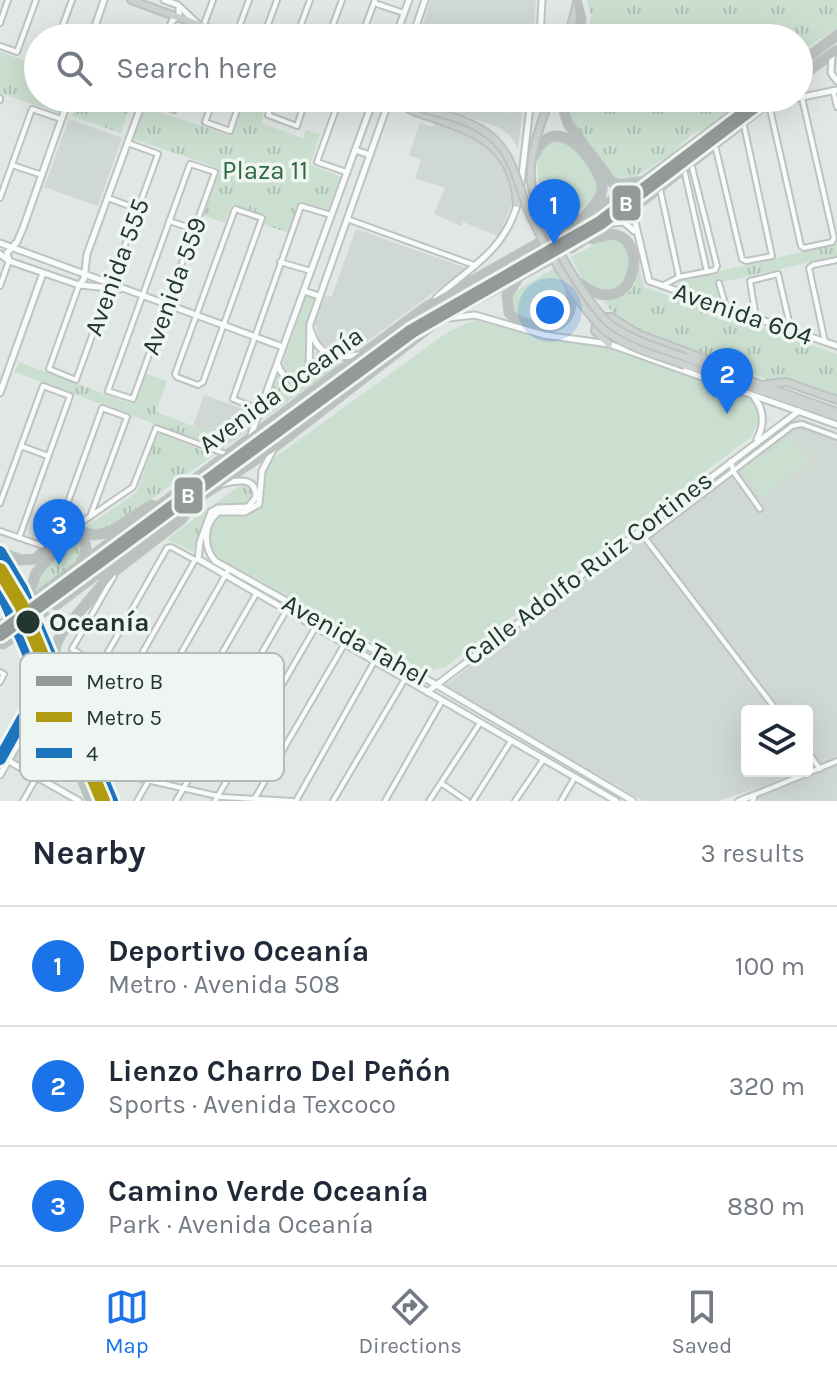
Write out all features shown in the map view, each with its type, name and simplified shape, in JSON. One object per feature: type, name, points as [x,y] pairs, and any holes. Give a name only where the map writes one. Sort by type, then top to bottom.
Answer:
[{"type":"highway","points":[[577,2],[580,24]]},
{"type":"highway","points":[[813,53],[837,35]]},
{"type":"highway","points":[[813,68],[834,52]]},
{"type":"highway","points":[[564,112],[568,124],[612,182],[628,185],[647,179]]},
{"type":"highway","points":[[562,231],[647,179],[736,112]]},
{"type":"highway","points":[[571,248],[632,209],[756,112]]},
{"type":"highway","points":[[532,159],[543,140],[551,136],[572,140],[602,183],[599,199],[584,218]]},
{"type":"highway","points":[[525,274],[510,289],[506,305],[513,318],[548,329],[558,326],[567,317],[574,283],[595,294],[609,295],[622,290],[633,275],[633,259],[623,238],[610,234],[582,242]]},
{"type":"highway","name":"Avenida Oceanía","points":[[30,604],[426,307],[539,243]]},
{"type":"highway","name":"Avenida Oceanía","points":[[53,607],[191,503],[276,446],[439,320],[549,260]]},
{"type":"highway","points":[[0,552],[21,560],[35,559],[66,531],[96,535],[108,533],[167,499]]},
{"type":"highway","points":[[55,653],[61,634],[111,574],[182,519],[191,503]]},
{"type":"highway","points":[[30,604],[34,576],[69,535],[80,536],[86,544],[85,555],[78,566]]},
{"type":"highway","points":[[0,552],[30,604],[48,653]]},
{"type":"highway","points":[[0,589],[25,653]]},
{"type":"highway","points":[[1,646],[17,637]]},
{"type":"highway","points":[[82,781],[91,801]]},
{"type":"highway","points":[[103,781],[112,801]]},
{"type":"main road","points":[[131,0],[196,24]]},
{"type":"main road","points":[[572,24],[577,2]]},
{"type":"main road","points":[[417,112],[471,131],[490,144],[507,164],[516,190],[517,204]]},
{"type":"main road","points":[[432,112],[479,128],[493,138],[512,166],[528,210],[574,283],[614,328],[686,362],[837,413]]},
{"type":"main road","points":[[546,112],[532,159],[531,185],[538,209],[574,283]]},
{"type":"main road","points":[[609,344],[595,331],[597,321],[604,317],[611,317],[638,334],[708,360],[726,375]]},
{"type":"main road","points":[[686,362],[712,381],[726,375]]},
{"type":"main road","points":[[694,368],[767,384],[816,400],[837,413]]},
{"type":"main road","points":[[767,384],[786,382],[837,400]]},
{"type":"main road","points":[[759,383],[837,413]]},
{"type":"street","points":[[0,23],[8,0]]},
{"type":"street","points":[[27,24],[36,0]]},
{"type":"street","points":[[63,24],[72,0]]},
{"type":"street","points":[[96,24],[104,0]]},
{"type":"street","points":[[164,0],[179,3],[199,24]]},
{"type":"street","points":[[202,24],[213,0]]},
{"type":"street","points":[[240,24],[249,0]]},
{"type":"street","points":[[268,24],[277,0]]},
{"type":"street","points":[[301,24],[310,0]]},
{"type":"street","points":[[333,24],[342,0]]},
{"type":"street","points":[[400,24],[409,0]]},
{"type":"street","points":[[415,24],[425,0]]},
{"type":"street","points":[[541,24],[542,0]]},
{"type":"street","points":[[366,24],[375,2],[404,13]]},
{"type":"street","points":[[171,24],[178,17],[179,3]]},
{"type":"street","points":[[0,46],[17,52],[24,33]]},
{"type":"street","points":[[834,52],[831,73],[837,81]]},
{"type":"street","points":[[813,95],[835,90],[837,107]]},
{"type":"street","points":[[0,198],[31,112]]},
{"type":"street","points":[[41,112],[62,119]]},
{"type":"street","points":[[0,286],[9,261],[7,255],[18,240],[64,112]]},
{"type":"street","points":[[79,285],[84,279],[83,273],[139,112]]},
{"type":"street","points":[[209,112],[205,122],[230,131],[236,112]]},
{"type":"street","points":[[269,112],[268,115],[297,126],[302,112]]},
{"type":"street","points":[[335,112],[317,162],[346,172]]},
{"type":"street","points":[[251,436],[369,112]]},
{"type":"street","points":[[278,360],[278,368],[286,377],[296,380],[306,375],[311,365],[310,324],[346,219],[388,112]]},
{"type":"street","points":[[426,307],[500,242],[517,204],[529,112]]},
{"type":"street","points":[[771,112],[802,248],[833,240],[805,112]]},
{"type":"street","points":[[714,143],[744,261],[773,255],[743,121]]},
{"type":"street","name":"Avenida 555","points":[[79,285],[49,369],[76,380],[158,154],[128,143]]},
{"type":"street","points":[[355,150],[370,155]]},
{"type":"street","name":"Avenida 559","points":[[142,296],[108,391],[133,399],[215,172],[190,164],[169,221]]},
{"type":"street","points":[[662,286],[679,277],[716,269],[687,164]]},
{"type":"street","points":[[687,164],[707,272]]},
{"type":"street","points":[[12,165],[42,175]]},
{"type":"street","points":[[659,186],[679,277]]},
{"type":"street","points":[[108,198],[138,209]]},
{"type":"street","points":[[261,410],[233,399],[280,262],[301,206],[331,215]]},
{"type":"street","points":[[235,209],[262,218],[201,384],[176,375],[195,315],[235,209]]},
{"type":"street","name":"Avenida 604","points":[[632,209],[649,281],[837,346]]},
{"type":"street","points":[[346,219],[476,266]]},
{"type":"street","points":[[142,296],[169,221],[194,230]]},
{"type":"street","points":[[612,223],[627,224],[637,236]]},
{"type":"street","points":[[0,243],[110,286],[283,347]]},
{"type":"street","points":[[0,254],[9,261],[79,285],[110,286]]},
{"type":"street","points":[[825,342],[810,267],[837,260]]},
{"type":"street","points":[[280,262],[311,271]]},
{"type":"street","points":[[0,393],[43,273]]},
{"type":"street","points":[[756,318],[750,281],[778,274],[791,331]]},
{"type":"street","points":[[719,283],[726,307]]},
{"type":"street","points":[[304,291],[319,296]]},
{"type":"street","points":[[439,320],[475,315],[544,335],[609,344],[837,425]]},
{"type":"street","points":[[310,324],[314,342],[328,355],[346,358],[364,354]]},
{"type":"street","points":[[0,503],[43,386],[70,396],[19,538]]},
{"type":"street","points":[[751,394],[760,407],[763,419],[759,436],[751,445]]},
{"type":"street","points":[[59,527],[102,408],[127,417],[90,517]]},
{"type":"street","name":"Calle Adolfo Ruiz Cortines","points":[[427,692],[799,411]]},
{"type":"street","points":[[772,705],[645,538],[796,424],[837,437]]},
{"type":"street","points":[[62,519],[78,524],[133,487],[156,428],[226,454]]},
{"type":"street","points":[[21,446],[48,456]]},
{"type":"street","name":"Avenida Tahel","points":[[276,446],[262,471],[259,504],[250,511],[219,512],[211,519],[206,537],[208,550],[215,561],[435,684],[633,801]]},
{"type":"street","points":[[731,460],[733,471],[760,509]]},
{"type":"street","points":[[722,467],[733,471]]},
{"type":"street","points":[[142,653],[197,560],[211,512],[218,508],[248,507],[256,497],[253,484],[245,480],[216,485]]},
{"type":"street","points":[[0,531],[46,547]]},
{"type":"street","name":"Avenida Tahel","points":[[108,653],[169,547],[197,560],[575,777],[604,798],[616,801]]},
{"type":"street","points":[[182,653],[229,569]]},
{"type":"street","points":[[79,653],[72,649],[114,576]]},
{"type":"street","points":[[222,653],[256,594]]},
{"type":"street","points":[[262,653],[286,611]]},
{"type":"street","points":[[284,682],[315,628]]},
{"type":"street","points":[[284,748],[344,645]]},
{"type":"street","points":[[218,798],[294,801],[374,662]]},
{"type":"street","points":[[0,682],[2,673]]},
{"type":"street","points":[[333,801],[405,679]]},
{"type":"street","points":[[385,801],[442,701]]},
{"type":"street","points":[[20,723],[0,757],[20,769]]},
{"type":"street","points":[[429,801],[480,723]]},
{"type":"street","points":[[0,775],[20,741]]},
{"type":"street","points":[[441,783],[470,801],[511,741]]},
{"type":"street","points":[[515,801],[543,759]]},
{"type":"street","points":[[813,759],[820,769]]},
{"type":"street","points":[[739,801],[754,798],[837,761]]},
{"type":"street","points":[[561,801],[575,777]]},
{"type":"street","points":[[23,801],[34,781]]},
{"type":"street","points":[[42,781],[79,801]]},
{"type":"street","points":[[137,801],[148,781],[229,801]]},
{"type":"street","points":[[176,801],[188,781]]},
{"type":"street","points":[[254,799],[265,781]]},
{"type":"shaded area","points":[[431,0],[536,0],[534,24],[423,24]]},
{"type":"shaded area","points":[[453,112],[522,112],[518,148],[510,136],[498,127]]},
{"type":"shaded area","points":[[69,119],[122,138],[98,206],[44,187]]},
{"type":"shaded area","points":[[420,122],[467,134],[492,151],[501,163],[512,186],[513,202],[498,236],[463,222],[461,226],[434,214],[445,188],[415,178],[421,160],[409,155]]},
{"type":"shaded area","points":[[356,229],[466,268],[356,350],[341,353],[330,350],[320,342],[315,322],[325,297],[332,296]]},
{"type":"shaded area","points":[[204,395],[255,413],[249,430],[233,441],[193,426]]},
{"type":"shaded area","points":[[798,418],[837,432],[837,801],[759,801],[754,789],[718,801],[643,801],[444,686]]},
{"type":"shaded area","points":[[0,567],[20,599],[43,653],[32,653],[0,580]]},
{"type":"shaded area","points":[[20,747],[20,763],[13,759]]},
{"type":"shaded area","points":[[90,781],[97,781],[105,801],[99,801]]},
{"type":"green space","points":[[587,0],[837,0],[837,28],[813,44],[813,24],[590,24]]},
{"type":"green space","points":[[0,52],[24,60],[24,101],[0,93]]},
{"type":"green space","points":[[74,112],[128,112],[121,133],[72,116]]},
{"type":"green space","name":"Plaza 11","points":[[140,112],[160,112],[231,136],[240,112],[264,112],[261,123],[303,138],[306,130],[320,134],[310,165],[342,177],[329,213],[299,203],[289,233],[262,224],[265,215],[232,204],[225,223],[202,215],[218,168],[131,138]]},
{"type":"green space","points":[[571,112],[728,112],[705,129],[692,134],[671,154],[635,177],[621,181],[594,151]]},
{"type":"green space","points":[[559,139],[573,146],[585,159],[595,173],[600,188],[590,204],[552,220],[540,186],[538,161],[548,143]]},
{"type":"green space","points":[[607,238],[621,241],[629,249],[631,261],[622,285],[613,292],[601,293],[587,285],[571,257]]},
{"type":"green space","points":[[837,244],[837,256],[718,283],[723,304],[678,288],[677,281]]},
{"type":"green space","points":[[639,266],[644,287],[837,354],[837,398],[781,377],[771,381],[638,331],[615,316],[604,301],[619,298],[629,291],[636,281]]},
{"type":"green space","points":[[554,268],[567,290],[570,303],[562,319],[543,323],[521,318],[512,312],[510,298],[513,293]]},
{"type":"green space","points":[[306,296],[315,299],[307,324],[308,366],[300,376],[292,377],[285,372],[283,363]]},
{"type":"green space","points":[[475,320],[542,338],[613,349],[750,398],[756,406],[759,421],[751,437],[445,667],[430,671],[421,669],[215,556],[209,536],[217,516],[248,511],[264,501],[264,474],[270,461],[448,332]]},
{"type":"green space","points":[[315,351],[324,359],[341,364],[265,418],[277,372],[289,381],[306,380],[314,371]]},
{"type":"green space","points":[[19,362],[132,404],[144,373],[167,381],[156,412],[233,441],[222,449],[15,372]]},
{"type":"green space","points":[[158,433],[214,455],[109,529],[94,532],[83,529],[137,492]]},
{"type":"green space","points":[[790,436],[809,462],[761,497],[742,471]]},
{"type":"green space","points":[[245,485],[254,493],[249,504],[222,507],[209,513],[193,552],[167,539],[238,487]]},
{"type":"green space","points":[[71,538],[82,544],[82,555],[33,597],[36,581],[45,564]]},
{"type":"tunnel","points":[[539,243],[562,231]]},
{"type":"tunnel","points":[[6,622],[35,600]]},
{"type":"tunnel","points":[[17,634],[48,611]]},
{"type":"metro line","name":"B","points":[[0,634],[412,331],[600,223],[747,112]]},
{"type":"metro line","name":"5","points":[[0,570],[21,605],[41,653]]},
{"type":"metro line","name":"5","points":[[95,781],[103,801]]},
{"type":"transit line","name":"4","points":[[0,552],[22,589],[49,653]]},
{"type":"transit line","name":"4","points":[[0,589],[28,653]]},
{"type":"transit line","name":"4","points":[[0,759],[20,723]]},
{"type":"transit line","name":"4","points":[[104,781],[112,801]]},
{"type":"place","name":"Deportivo Oceanía","points":[[554,245]]},
{"type":"place","name":"Lienzo Charro Del Peñón","points":[[727,414]]},
{"type":"place","name":"Camino Verde Oceanía","points":[[59,565]]},
{"type":"place","name":"Oceanía","points":[[28,622]]}]
